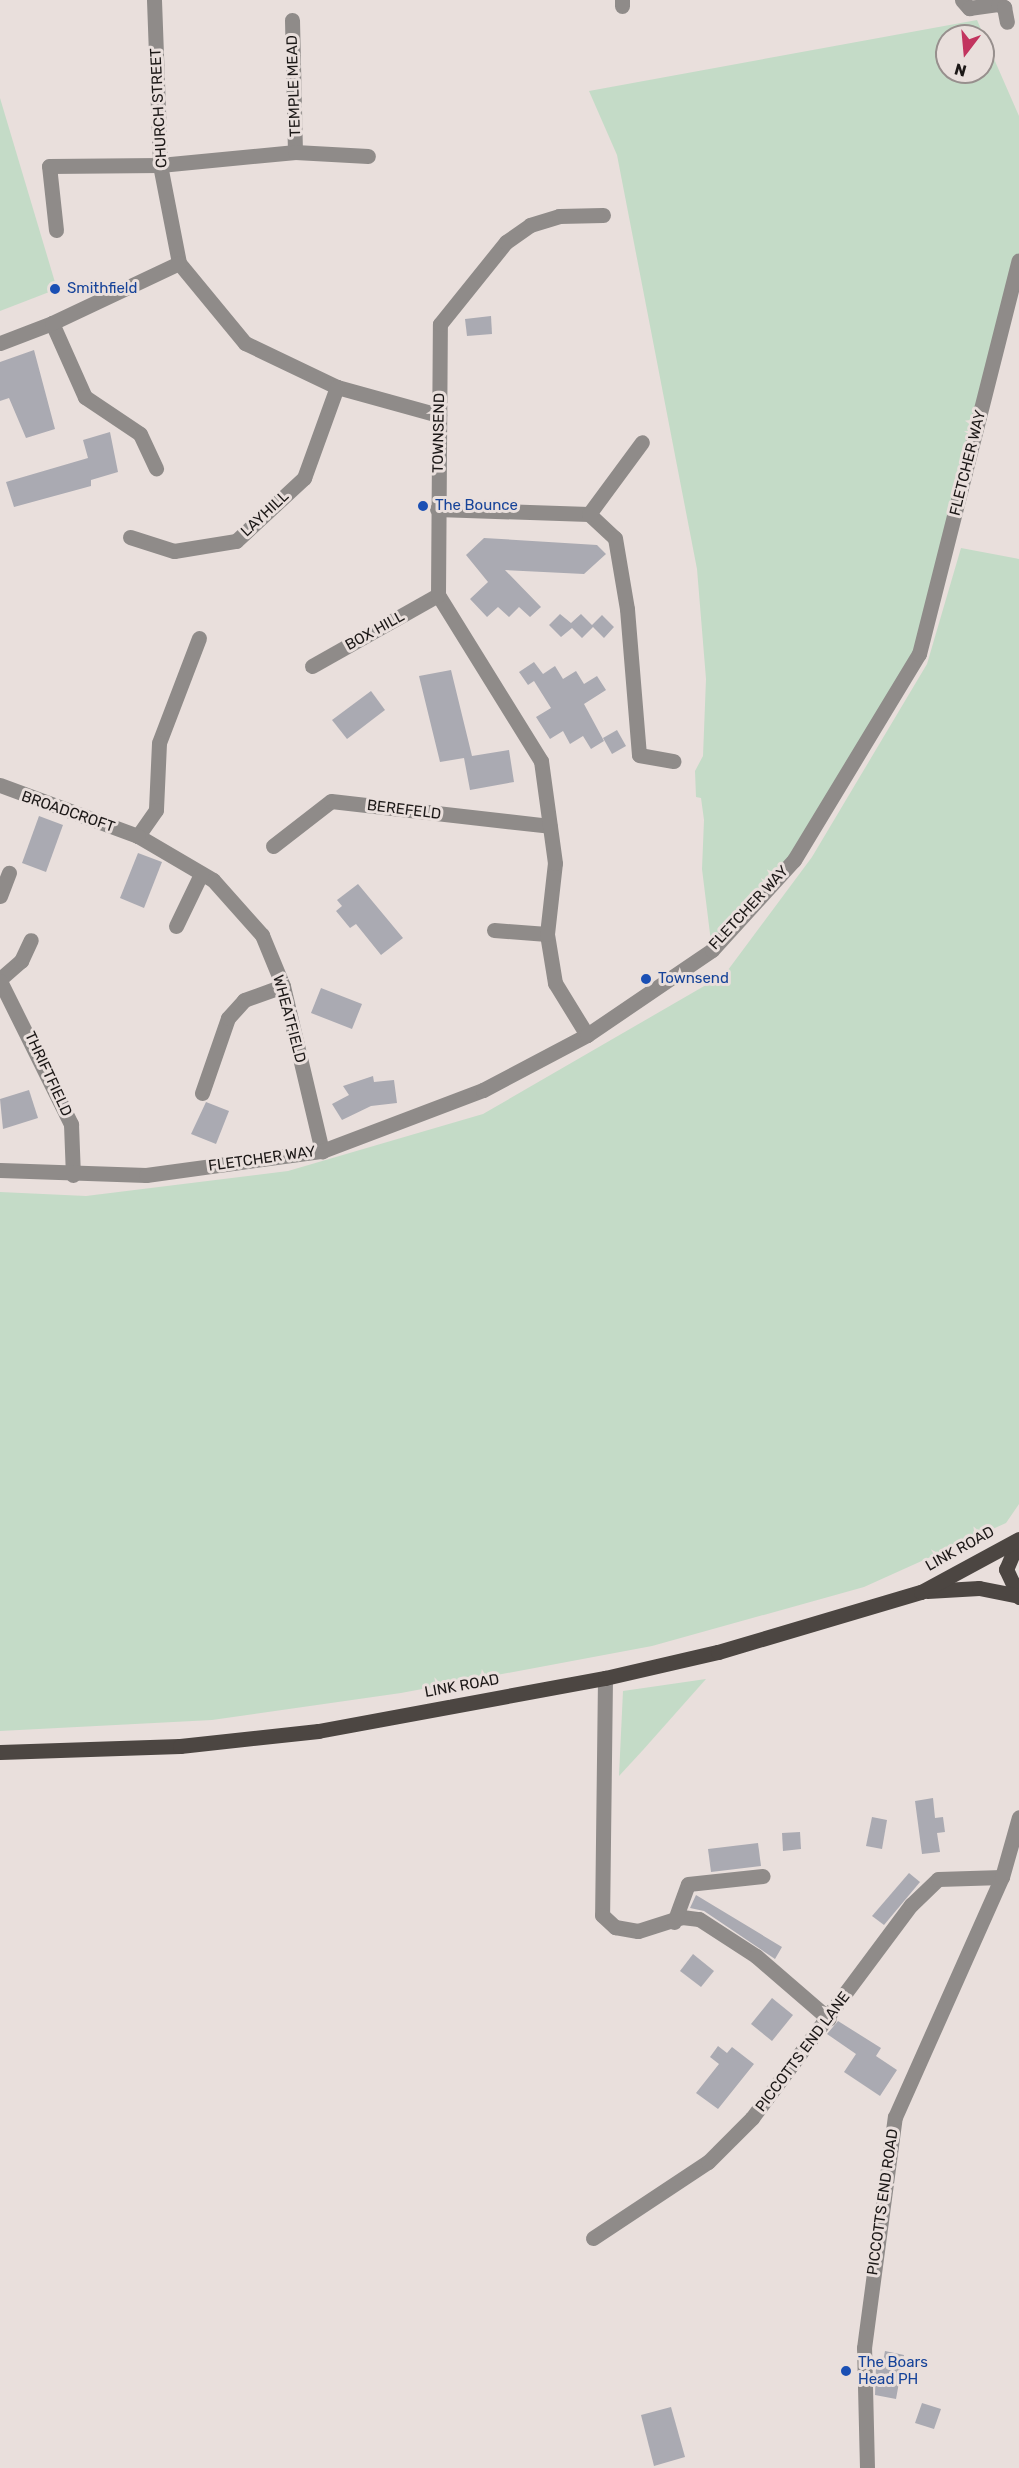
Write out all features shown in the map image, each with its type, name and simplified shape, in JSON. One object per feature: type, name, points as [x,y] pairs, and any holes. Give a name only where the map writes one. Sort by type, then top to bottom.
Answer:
[{"type":"main road","name":"LINK ROAD","points":[[0,1752],[180,1746],[318,1731],[605,1678],[718,1652],[921,1592],[1018,1540]]},
{"type":"main road","name":"LINK ROAD","points":[[1018,1540],[1006,1569],[1019,1597]]},
{"type":"main road","name":"LINK ROAD","points":[[921,1592],[979,1588],[1019,1597]]},
{"type":"street","name":"CHURCH STREET","points":[[154,0],[160,165],[179,263],[245,343],[337,387],[439,415]]},
{"type":"street","points":[[962,0],[969,8],[998,4],[1008,22]]},
{"type":"street","name":"TEMPLE MEAD","points":[[292,20],[295,152]]},
{"type":"street","name":"TEMPLE MEAD","points":[[57,230],[49,166],[160,165],[295,152],[368,156]]},
{"type":"street","name":"TOWNSEND","points":[[438,595],[440,324],[506,242],[530,225],[559,216],[603,216]]},
{"type":"street","name":"FLETCHER WAY","points":[[0,1170],[73,1175],[146,1175],[322,1151],[483,1090],[588,1035],[712,950],[794,860],[919,654],[1019,260]]},
{"type":"street","points":[[0,343],[52,323],[179,263]]},
{"type":"street","points":[[52,323],[85,397],[140,434],[156,468]]},
{"type":"street","name":"LAYHILL","points":[[129,537],[174,551],[236,541],[304,478],[337,387]]},
{"type":"street","points":[[589,514],[642,442]]},
{"type":"street","points":[[437,509],[589,514],[615,538],[627,609],[639,755],[673,761]]},
{"type":"street","points":[[438,595],[541,761],[555,863],[548,934],[555,982],[588,1035]]},
{"type":"street","name":"BOX HILL","points":[[312,666],[438,595]]},
{"type":"street","points":[[138,836],[156,810],[159,742],[199,638]]},
{"type":"street","name":"BROADCROFT","points":[[0,785],[138,836]]},
{"type":"street","name":"BEREFELD","points":[[273,846],[331,801],[550,826]]},
{"type":"street","name":"WHEATFIELD","points":[[138,836],[201,874],[262,935],[283,986],[322,1151]]},
{"type":"street","points":[[0,896],[9,873]]},
{"type":"street","points":[[176,926],[201,874]]},
{"type":"street","points":[[494,930],[548,934]]},
{"type":"street","points":[[0,980],[21,961],[31,940]]},
{"type":"street","name":"THRIFTFIELD","points":[[0,980],[71,1124],[73,1175]]},
{"type":"street","points":[[202,1093],[228,1018],[244,1000],[283,986]]},
{"type":"street","points":[[605,1678],[600,1911],[615,1927],[628,1930],[674,1922],[691,1916],[712,1925],[829,2019]]},
{"type":"street","name":"PICCOTTS END ROAD","points":[[867,2468],[864,2348],[895,2117],[1002,1877],[1019,1817]]},
{"type":"street","points":[[674,1922],[688,1884],[764,1876]]},
{"type":"street","name":"PICCOTTS END LANE","points":[[593,2238],[708,2162],[752,2118],[829,2019],[911,1905],[938,1879],[1002,1877]]},
{"type":"green space","points":[[977,20],[979,24],[955,24]]},
{"type":"green space","points":[[935,28],[935,84],[995,84],[995,61],[1019,116],[1019,260],[919,654],[794,860],[712,950],[702,869],[704,820],[701,798],[696,797],[695,771],[703,756],[706,679],[697,569],[617,155],[589,91]]},
{"type":"green space","points":[[0,98],[57,289],[0,311]]},
{"type":"green space","points":[[961,548],[1019,559],[1019,1504],[1006,1523],[864,1587],[652,1646],[401,1693],[212,1720],[0,1731],[0,1192],[86,1196],[288,1171],[483,1114],[725,974],[812,857],[927,664]]},
{"type":"green space","points":[[706,1679],[643,1750],[619,1776],[623,1691]]},
{"type":"building","points":[[491,316],[492,334],[467,336],[465,319]]},
{"type":"building","points":[[34,350],[55,429],[26,438],[9,398],[0,401],[0,362]]},
{"type":"building","points":[[110,432],[118,472],[91,480],[91,486],[14,507],[6,482],[88,458],[83,440]]},
{"type":"building","points":[[484,538],[597,545],[606,554],[584,574],[505,570],[541,607],[530,617],[519,607],[509,617],[498,607],[487,617],[470,599],[488,582],[466,555]]},
{"type":"building","points":[[560,614],[571,623],[581,614],[592,625],[602,615],[614,627],[604,638],[593,627],[582,638],[572,628],[561,637],[549,625]]},
{"type":"building","points":[[534,662],[543,674],[555,666],[563,679],[576,671],[584,684],[597,676],[606,690],[584,704],[604,741],[591,749],[583,736],[570,744],[563,731],[550,739],[536,717],[551,708],[534,681],[528,685],[519,672]]},
{"type":"building","points":[[451,670],[472,756],[509,750],[514,782],[470,790],[464,758],[440,762],[419,676]]},
{"type":"building","points":[[371,691],[385,710],[347,739],[332,720]]},
{"type":"building","points":[[617,730],[626,746],[612,754],[603,738]]},
{"type":"building","points":[[39,816],[63,825],[46,872],[22,863]]},
{"type":"building","points":[[138,853],[162,862],[144,908],[120,898]]},
{"type":"building","points":[[358,884],[403,938],[381,955],[356,924],[350,928],[336,911],[342,906],[337,900]]},
{"type":"building","points":[[321,988],[362,1004],[352,1029],[311,1013]]},
{"type":"building","points":[[373,1076],[374,1082],[394,1080],[397,1103],[371,1106],[342,1120],[332,1104],[349,1095],[343,1086]]},
{"type":"building","points":[[29,1090],[38,1118],[3,1129],[0,1099]]},
{"type":"building","points":[[206,1102],[229,1111],[216,1144],[191,1134]]},
{"type":"building","points":[[933,1798],[935,1818],[943,1817],[945,1832],[937,1833],[940,1852],[922,1854],[915,1801]]},
{"type":"building","points":[[872,1817],[887,1820],[882,1849],[866,1846]]},
{"type":"building","points":[[800,1832],[801,1849],[783,1851],[782,1833]]},
{"type":"building","points":[[758,1843],[761,1866],[711,1872],[708,1849]]},
{"type":"building","points":[[909,1873],[920,1882],[884,1925],[872,1916]]},
{"type":"building","points":[[696,1895],[782,1947],[775,1959],[704,1911],[690,1908]]},
{"type":"building","points":[[693,1954],[714,1971],[701,1987],[680,1971]]},
{"type":"building","points":[[772,1998],[793,2015],[772,2041],[751,2024]]},
{"type":"building","points":[[838,2021],[881,2048],[876,2056],[897,2070],[880,2096],[844,2072],[856,2054],[827,2034]]},
{"type":"building","points":[[718,2046],[727,2053],[732,2047],[754,2064],[718,2109],[696,2093],[719,2064],[710,2057]]},
{"type":"building","points":[[885,2351],[904,2355],[896,2399],[875,2395],[876,2366],[882,2367]]},
{"type":"building","points":[[922,2403],[941,2409],[934,2429],[915,2423]]},
{"type":"building","points":[[671,2407],[685,2457],[654,2466],[641,2415]]},
{"type":"place","name":"Smithfield","points":[[55,289]]},
{"type":"place","name":"The Bounce","points":[[423,506]]},
{"type":"place","name":"Townsend","points":[[646,979]]},
{"type":"place","name":"The Boars Head PH","points":[[846,2371]]}]
